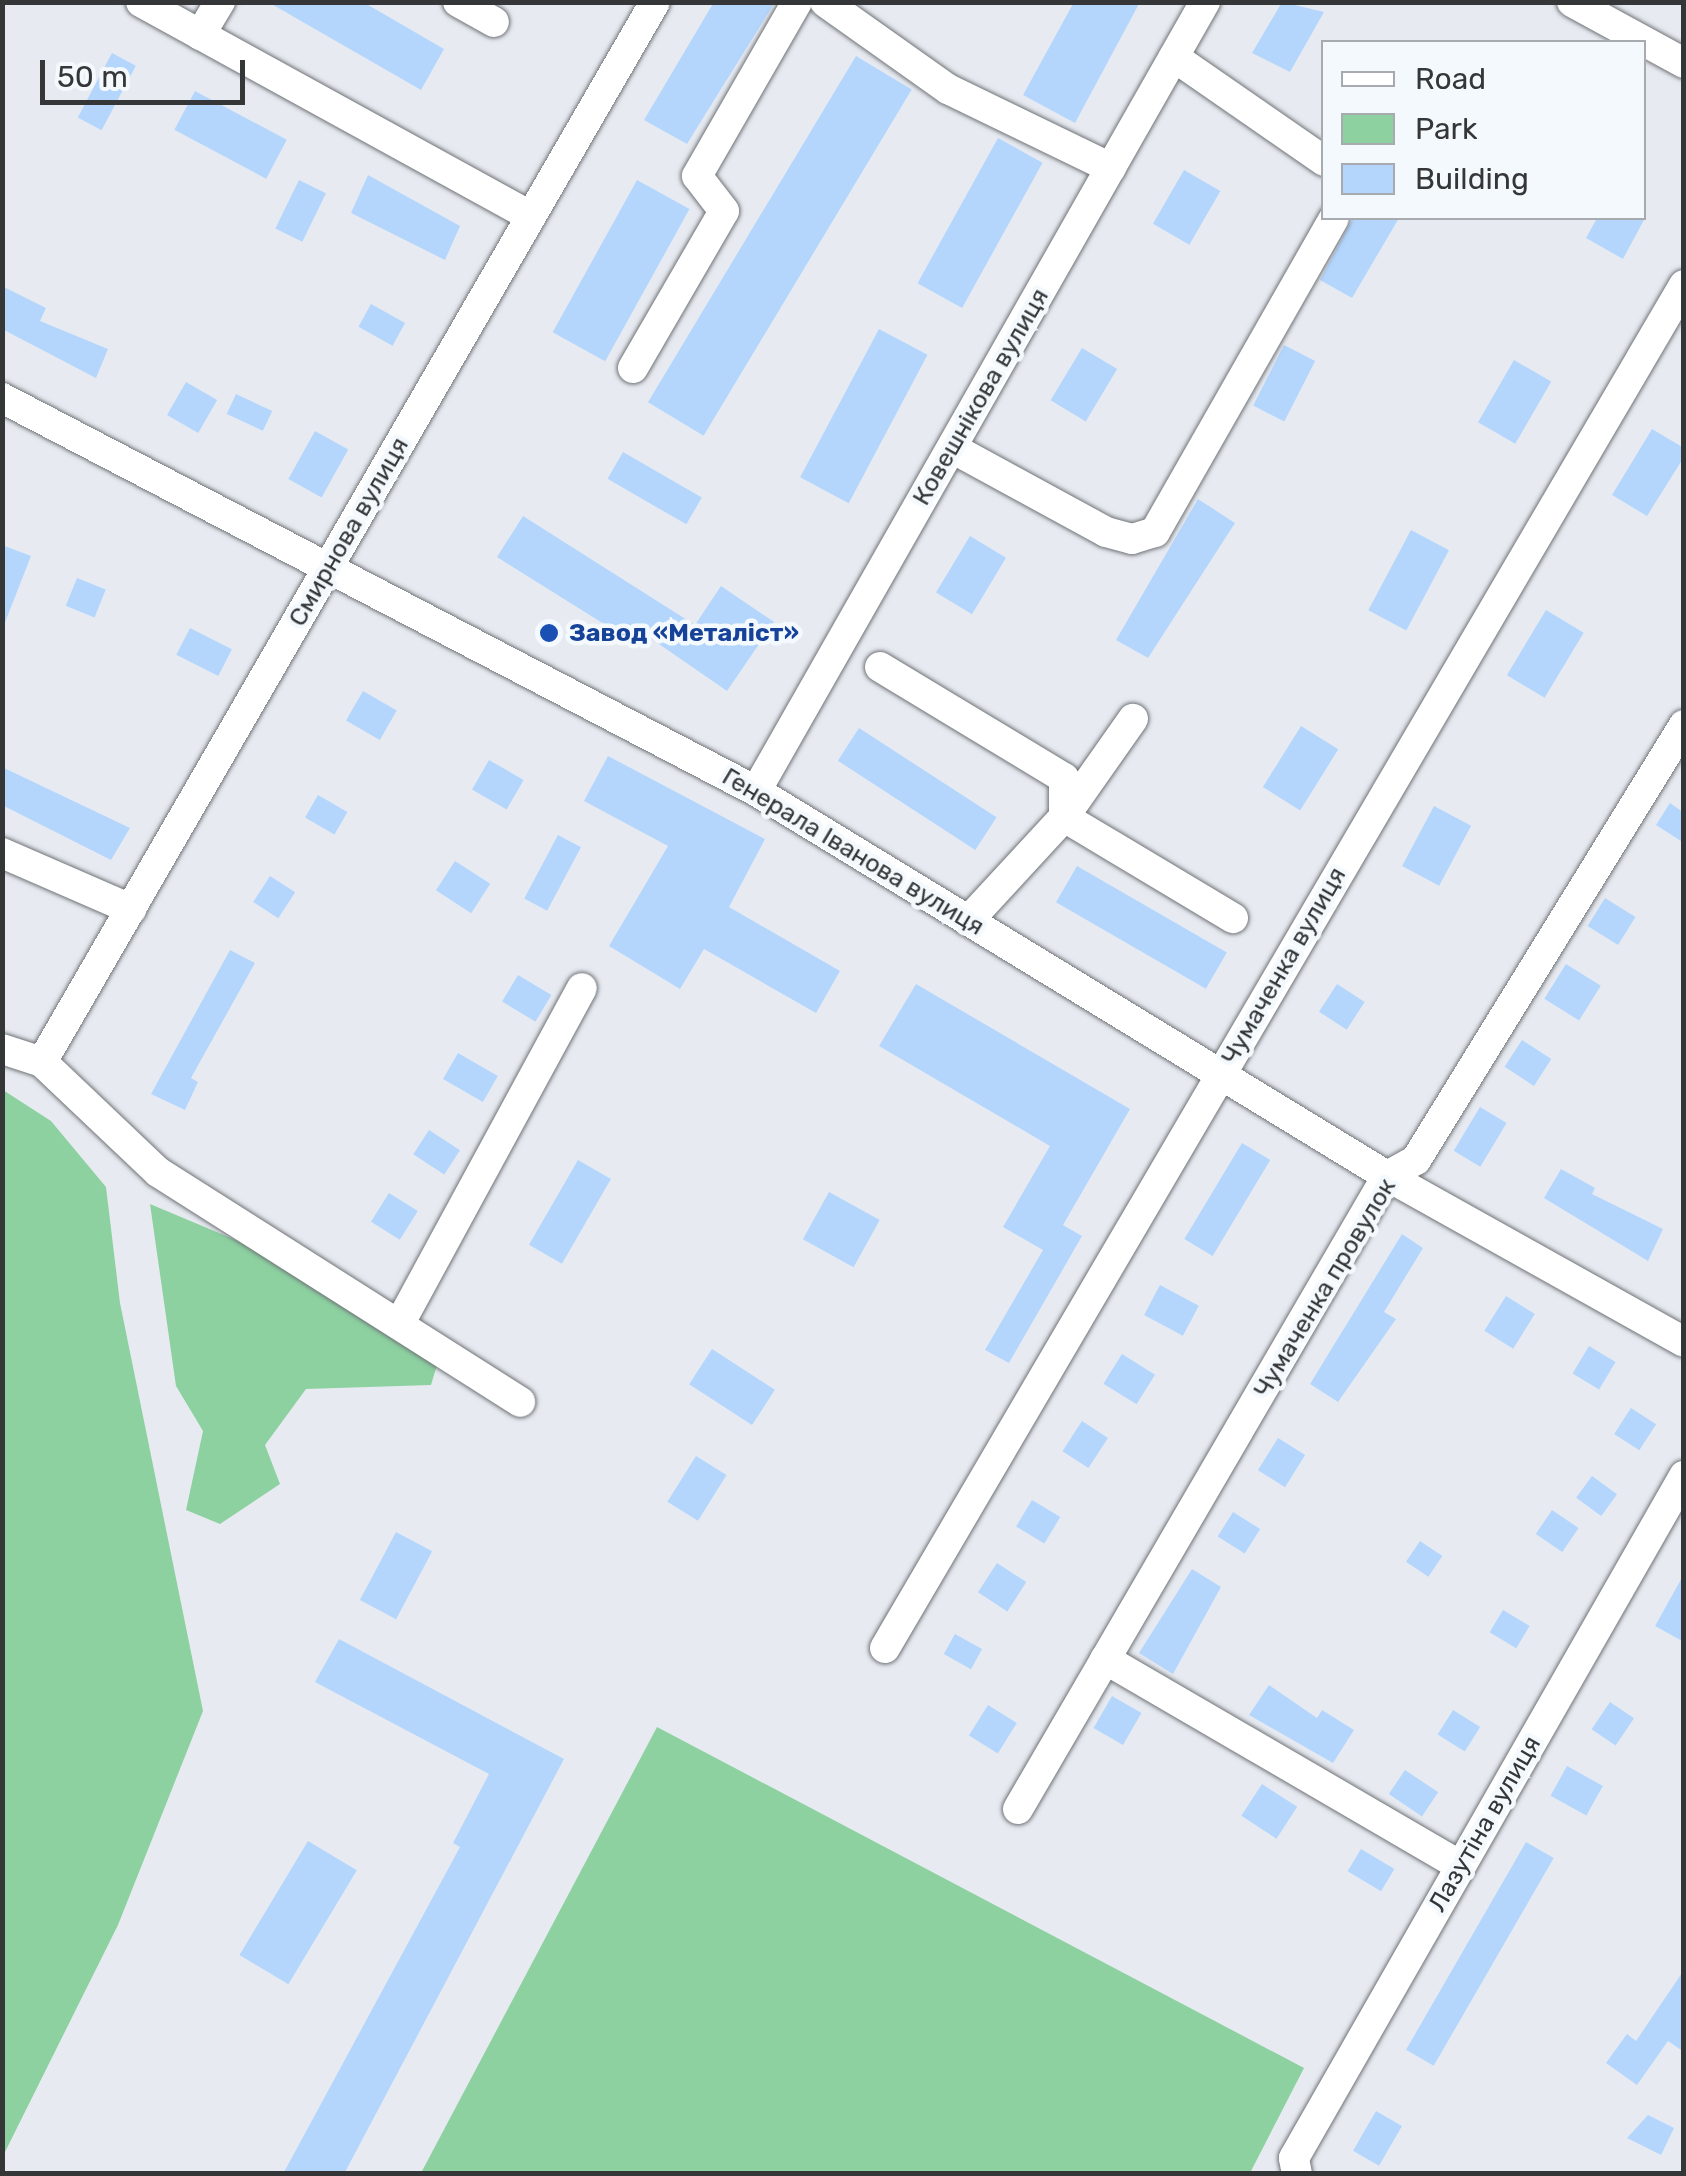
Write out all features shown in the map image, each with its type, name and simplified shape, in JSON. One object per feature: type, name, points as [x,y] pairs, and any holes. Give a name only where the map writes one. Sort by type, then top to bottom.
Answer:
[{"type":"street","points":[[141,2],[531,216]]},
{"type":"street","points":[[200,35],[220,2]]},
{"type":"street","points":[[458,2],[494,22]]},
{"type":"street","name":"Смирнова вулиця","points":[[42,1062],[655,2]]},
{"type":"street","points":[[633,368],[724,211],[697,176],[796,2]]},
{"type":"street","points":[[825,2],[948,90],[1111,168]]},
{"type":"street","name":"Ковешнікова вулиця","points":[[756,791],[1205,2]]},
{"type":"street","points":[[1572,2],[1642,40]]},
{"type":"street","points":[[1646,42],[1684,63]]},
{"type":"street","points":[[1174,57],[1321,159]]},
{"type":"street","points":[[952,448],[1106,532],[1132,539],[1155,532],[1333,220]]},
{"type":"street","name":"Чумаченка вулиця","points":[[884,1648],[1684,285]]},
{"type":"street","name":"Генерала Іванова вулиця","points":[[2,398],[756,791],[1387,1176],[1684,1342]]},
{"type":"street","points":[[880,667],[1064,778],[1064,817]]},
{"type":"street","points":[[968,921],[1064,817],[1134,719]]},
{"type":"street","name":"Чумаченка провулок","points":[[1018,1809],[1387,1176],[1416,1160],[1684,725]]},
{"type":"street","points":[[1064,817],[1234,918]]},
{"type":"street","points":[[2,853],[131,909]]},
{"type":"street","points":[[400,1323],[582,988]]},
{"type":"street","points":[[2,1049],[42,1062],[158,1172],[520,1402]]},
{"type":"street","name":"Лазутіна вулиця","points":[[1296,2166],[1461,1866],[1684,1476]]},
{"type":"street","points":[[1106,1660],[1461,1866]]},
{"type":"street","points":[[1296,2166],[1321,2174]]},
{"type":"green space","points":[[3,1090],[51,1121],[106,1187],[120,1303],[203,1711],[118,1925],[3,2156]]},
{"type":"green space","points":[[150,1204],[269,1254],[437,1365],[431,1385],[306,1389],[265,1445],[280,1484],[220,1524],[186,1510],[203,1431],[176,1386]]},
{"type":"green space","points":[[657,1727],[1304,2068],[1250,2173],[421,2173]]},
{"type":"building","points":[[268,2],[363,2],[444,49],[421,90]]},
{"type":"building","points":[[714,2],[775,2],[687,144],[644,120]]},
{"type":"building","points":[[1074,2],[1140,2],[1075,123],[1023,95]]},
{"type":"building","points":[[1282,2],[1324,12],[1290,72],[1252,53]]},
{"type":"building","points":[[112,53],[136,66],[102,130],[78,117]]},
{"type":"building","points":[[856,56],[912,89],[704,436],[648,402]]},
{"type":"building","points":[[195,91],[287,140],[266,179],[174,130]]},
{"type":"building","points":[[998,138],[1043,163],[962,308],[918,283]]},
{"type":"building","points":[[1184,170],[1220,191],[1189,245],[1153,224]]},
{"type":"building","points":[[368,175],[460,226],[445,260],[351,213]]},
{"type":"building","points":[[299,180],[326,193],[302,242],[275,229]]},
{"type":"building","points":[[637,180],[689,209],[605,361],[553,332]]},
{"type":"building","points":[[1352,220],[1398,220],[1352,298],[1320,280]]},
{"type":"building","points":[[1596,220],[1644,220],[1623,259],[1586,238]]},
{"type":"building","points":[[2,286],[46,308],[40,321],[108,349],[96,378],[2,329]]},
{"type":"building","points":[[371,304],[405,323],[393,346],[358,327]]},
{"type":"building","points":[[879,329],[928,355],[849,503],[800,477]]},
{"type":"building","points":[[1284,345],[1315,361],[1284,421],[1253,406]]},
{"type":"building","points":[[1082,348],[1117,369],[1086,421],[1051,400]]},
{"type":"building","points":[[1514,360],[1551,382],[1515,444],[1478,422]]},
{"type":"building","points":[[186,382],[217,400],[198,433],[167,415]]},
{"type":"building","points":[[236,394],[272,411],[263,431],[227,414]]},
{"type":"building","points":[[1652,429],[1684,448],[1684,457],[1647,516],[1612,495]]},
{"type":"building","points":[[315,431],[348,449],[322,498],[288,479]]},
{"type":"building","points":[[623,452],[702,498],[686,524],[608,479]]},
{"type":"building","points":[[1198,499],[1235,523],[1148,658],[1116,640]]},
{"type":"building","points":[[523,516],[695,625],[721,586],[774,622],[727,691],[643,633],[636,644],[497,557]]},
{"type":"building","points":[[1411,530],[1449,550],[1406,631],[1368,610]]},
{"type":"building","points":[[970,536],[1006,558],[972,614],[936,593]]},
{"type":"building","points":[[2,545],[31,556],[4,625],[2,624]]},
{"type":"building","points":[[77,578],[106,590],[95,617],[66,606]]},
{"type":"building","points":[[1546,610],[1584,633],[1545,698],[1507,675]]},
{"type":"building","points":[[190,628],[232,649],[218,676],[176,655]]},
{"type":"building","points":[[363,691],[397,710],[380,740],[346,720]]},
{"type":"building","points":[[1301,726],[1338,749],[1300,810],[1263,787]]},
{"type":"building","points":[[859,728],[997,817],[975,850],[838,761]]},
{"type":"building","points":[[608,756],[765,839],[729,907],[840,971],[816,1013],[704,949],[680,989],[609,946],[668,846],[584,801]]},
{"type":"building","points":[[489,760],[524,780],[507,809],[472,789]]},
{"type":"building","points":[[2,767],[130,828],[111,860],[2,805]]},
{"type":"building","points":[[318,795],[347,812],[334,835],[305,818]]},
{"type":"building","points":[[1670,803],[1684,813],[1684,843],[1656,825]]},
{"type":"building","points":[[1434,806],[1471,826],[1439,886],[1402,866]]},
{"type":"building","points":[[558,835],[581,847],[547,911],[524,899]]},
{"type":"building","points":[[455,861],[490,884],[471,913],[436,890]]},
{"type":"building","points":[[1077,866],[1227,952],[1206,989],[1056,902]]},
{"type":"building","points":[[270,876],[295,892],[278,918],[253,902]]},
{"type":"building","points":[[1605,898],[1636,917],[1618,945],[1588,926]]},
{"type":"building","points":[[230,950],[255,963],[191,1078],[198,1082],[185,1110],[151,1094]]},
{"type":"building","points":[[1566,964],[1601,986],[1579,1020],[1544,999]]},
{"type":"building","points":[[518,975],[551,995],[535,1022],[502,1002]]},
{"type":"building","points":[[916,984],[1130,1109],[1063,1225],[1082,1236],[1009,1363],[985,1350],[1043,1250],[1003,1227],[1050,1146],[879,1046]]},
{"type":"building","points":[[1337,984],[1365,1002],[1347,1030],[1319,1012]]},
{"type":"building","points":[[1522,1040],[1551,1059],[1534,1086],[1505,1067]]},
{"type":"building","points":[[458,1053],[498,1076],[483,1102],[443,1079]]},
{"type":"building","points":[[1480,1107],[1507,1123],[1480,1167],[1454,1151]]},
{"type":"building","points":[[429,1130],[460,1150],[444,1174],[413,1154]]},
{"type":"building","points":[[1242,1143],[1270,1160],[1213,1256],[1184,1239]]},
{"type":"building","points":[[578,1160],[611,1179],[562,1264],[529,1245]]},
{"type":"building","points":[[1561,1169],[1595,1188],[1592,1194],[1663,1229],[1648,1261],[1544,1198]]},
{"type":"building","points":[[829,1192],[880,1220],[854,1267],[803,1239]]},
{"type":"building","points":[[389,1193],[418,1211],[400,1240],[371,1222]]},
{"type":"building","points":[[1402,1234],[1423,1248],[1384,1312],[1396,1319],[1338,1402],[1310,1384]]},
{"type":"building","points":[[1160,1285],[1199,1306],[1183,1336],[1144,1315]]},
{"type":"building","points":[[1506,1296],[1535,1314],[1513,1349],[1484,1331]]},
{"type":"building","points":[[1589,1346],[1616,1362],[1599,1389],[1573,1373]]},
{"type":"building","points":[[712,1349],[775,1390],[752,1425],[689,1384]]},
{"type":"building","points":[[1122,1354],[1155,1375],[1137,1404],[1103,1384]]},
{"type":"building","points":[[1631,1408],[1656,1424],[1639,1450],[1614,1434]]},
{"type":"building","points":[[1082,1421],[1108,1438],[1088,1468],[1062,1451]]},
{"type":"building","points":[[1278,1438],[1305,1455],[1285,1487],[1258,1470]]},
{"type":"building","points":[[696,1456],[727,1475],[698,1521],[667,1502]]},
{"type":"building","points":[[1592,1476],[1617,1494],[1601,1516],[1576,1498]]},
{"type":"building","points":[[1032,1500],[1060,1517],[1044,1544],[1016,1527]]},
{"type":"building","points":[[1552,1510],[1579,1528],[1562,1552],[1536,1534]]},
{"type":"building","points":[[1233,1512],[1260,1529],[1245,1554],[1218,1537]]},
{"type":"building","points":[[396,1532],[432,1551],[396,1619],[360,1600]]},
{"type":"building","points":[[1420,1541],[1442,1556],[1428,1577],[1406,1562]]},
{"type":"building","points":[[997,1563],[1026,1582],[1007,1611],[978,1592]]},
{"type":"building","points":[[1192,1569],[1221,1587],[1173,1674],[1139,1653]]},
{"type":"building","points":[[1684,1574],[1684,1642],[1655,1626]]},
{"type":"building","points":[[1503,1610],[1530,1626],[1516,1648],[1490,1632]]},
{"type":"building","points":[[955,1634],[982,1649],[971,1669],[944,1654]]},
{"type":"building","points":[[339,1639],[564,1759],[344,2174],[283,2174],[460,1847],[453,1843],[489,1774],[315,1682]]},
{"type":"building","points":[[1269,1685],[1317,1718],[1322,1710],[1354,1730],[1333,1763],[1249,1715]]},
{"type":"building","points":[[1112,1696],[1141,1713],[1123,1745],[1094,1728]]},
{"type":"building","points":[[1610,1702],[1634,1718],[1616,1746],[1592,1729]]},
{"type":"building","points":[[988,1705],[1017,1723],[998,1754],[969,1736]]},
{"type":"building","points":[[1453,1710],[1480,1727],[1465,1752],[1438,1735]]},
{"type":"building","points":[[1567,1766],[1603,1786],[1586,1816],[1551,1796]]},
{"type":"building","points":[[1405,1770],[1438,1792],[1422,1816],[1389,1794]]},
{"type":"building","points":[[1262,1784],[1297,1807],[1277,1839],[1241,1816]]},
{"type":"building","points":[[308,1841],[357,1870],[288,1984],[239,1955]]},
{"type":"building","points":[[1526,1842],[1554,1858],[1434,2066],[1406,2050]]},
{"type":"building","points":[[1361,1849],[1394,1869],[1381,1891],[1348,1871]]},
{"type":"building","points":[[1684,1970],[1684,2052],[1668,2041],[1637,2085],[1606,2063],[1627,2034],[1636,2041]]},
{"type":"building","points":[[1376,2111],[1402,2126],[1379,2166],[1353,2151]]},
{"type":"building","points":[[1648,2115],[1674,2128],[1661,2155],[1627,2138]]},
{"type":"place","name":"Завод «Металіст»","points":[[549,633]]}]
